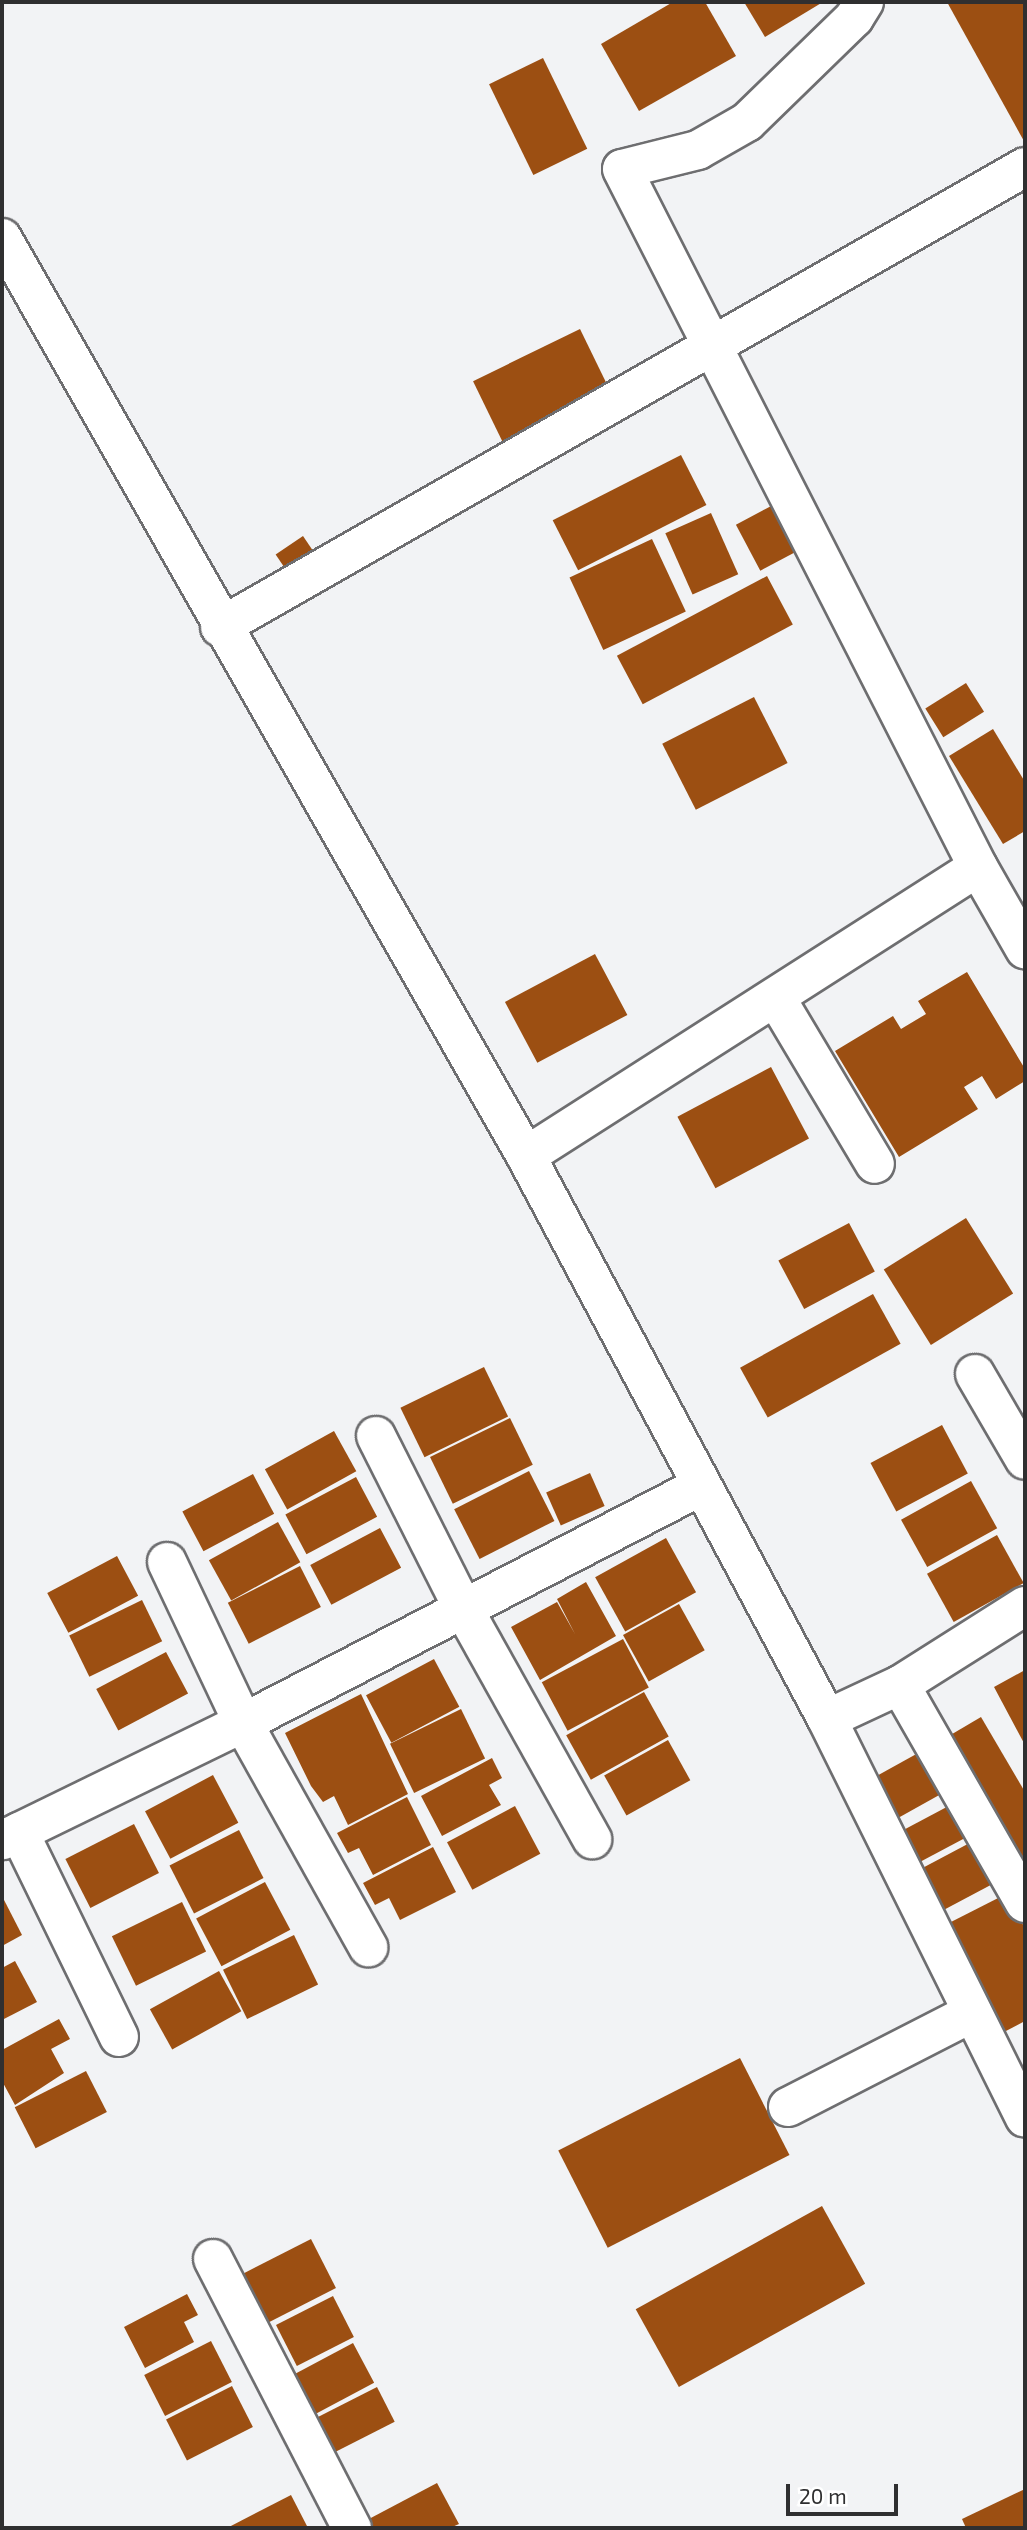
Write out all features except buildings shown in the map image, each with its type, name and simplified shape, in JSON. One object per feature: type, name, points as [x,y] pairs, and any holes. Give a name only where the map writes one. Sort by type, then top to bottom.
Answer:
[{"type":"street","points":[[864,2],[854,18],[747,122],[698,150],[622,169],[978,867],[1025,949]]},
{"type":"street","points":[[220,626],[1025,167]]},
{"type":"street","points":[[2,238],[190,566],[220,626],[526,1156],[827,1719],[1025,2118]]},
{"type":"street","points":[[526,1156],[776,999],[978,867]]},
{"type":"street","points":[[776,999],[876,1164]]},
{"type":"street","points":[[975,1374],[1025,1461]]},
{"type":"street","points":[[376,1436],[463,1608],[592,1839]]},
{"type":"street","points":[[119,2037],[10,1834],[243,1723],[701,1486]]},
{"type":"street","points":[[167,1562],[243,1723],[368,1947]]},
{"type":"street","points":[[827,1719],[900,1685],[1025,1606]]},
{"type":"street","points":[[900,1685],[1025,1903]]},
{"type":"street","points":[[788,2108],[972,2013]]},
{"type":"street","points":[[213,2259],[352,2528]]}]
